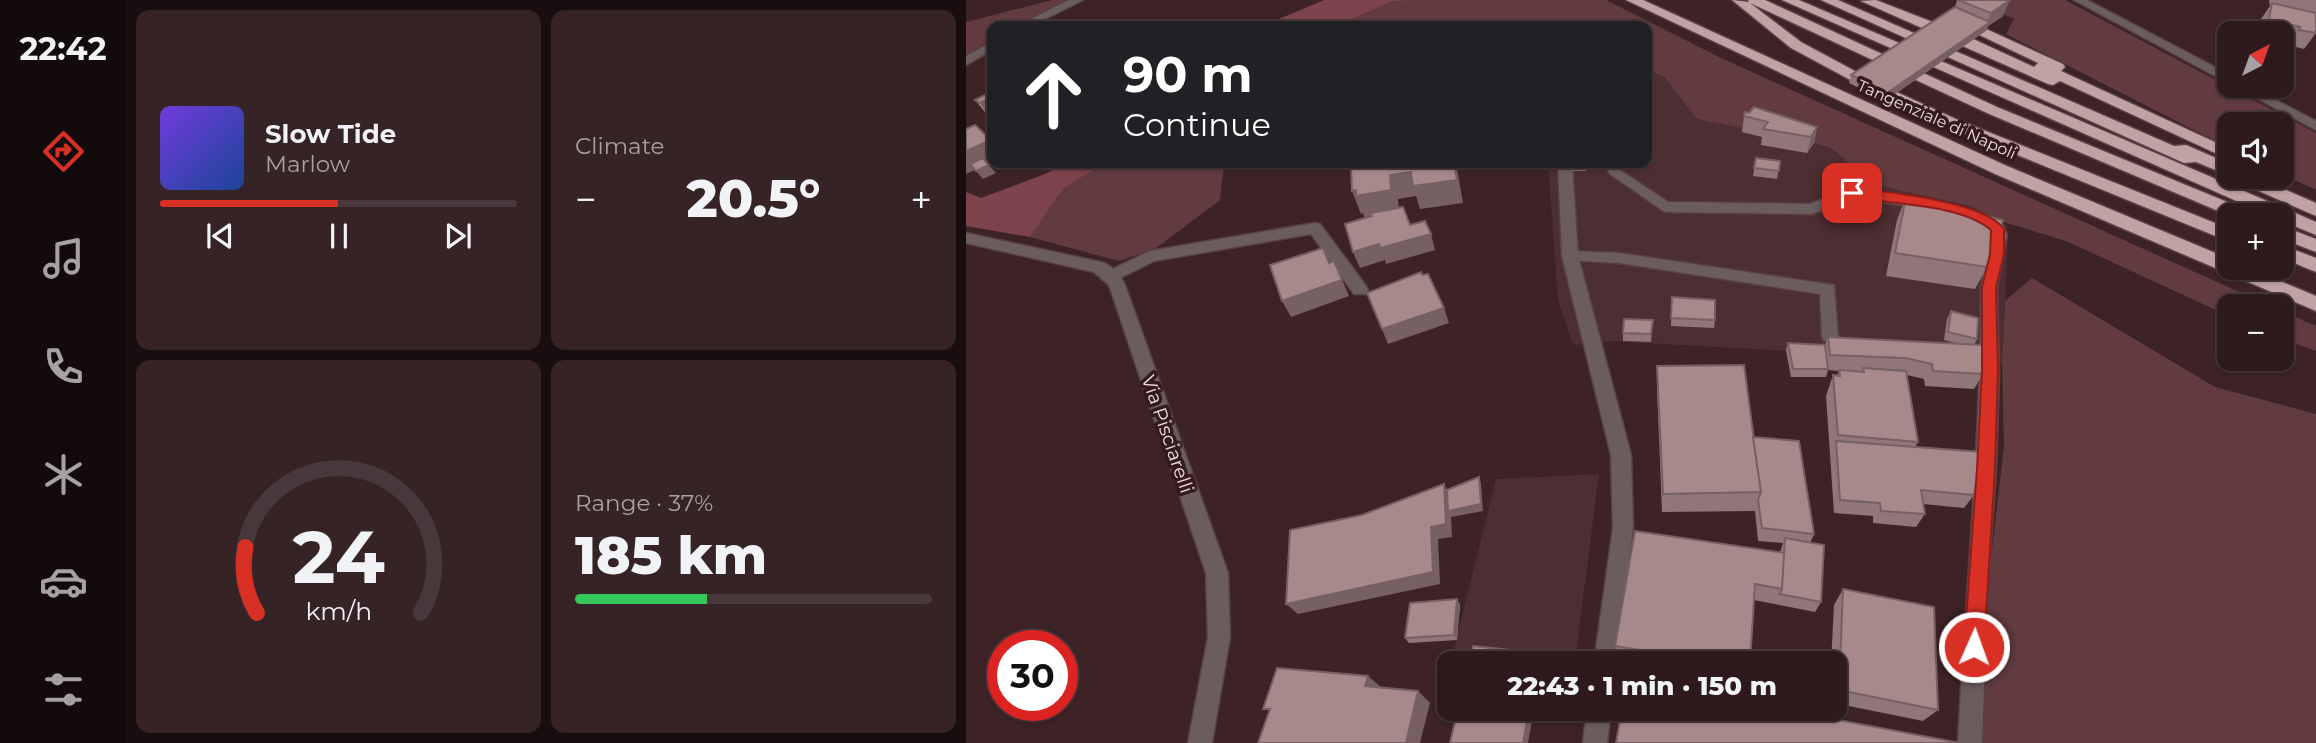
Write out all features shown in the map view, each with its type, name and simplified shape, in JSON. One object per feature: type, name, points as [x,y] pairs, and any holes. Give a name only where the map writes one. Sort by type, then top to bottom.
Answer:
[{"type":"highway","name":"Tangenziale di Napoli","points":[[1632,0],[2001,170],[2217,261]]},
{"type":"highway","points":[[1738,0],[1796,45],[1912,105],[2217,231]]},
{"type":"highway","points":[[1745,0],[1792,26],[1933,94],[2217,214]]},
{"type":"highway","name":"Tangenziale di Napoli","points":[[1754,0],[1992,110],[2217,204]]},
{"type":"highway","points":[[1773,0],[2015,110],[2236,203]]},
{"type":"highway","points":[[1787,0],[2316,229]]},
{"type":"highway","points":[[1810,0],[2316,220]]},
{"type":"highway","points":[[1827,0],[2001,74],[2316,220]]},
{"type":"highway","points":[[1847,0],[1946,40],[2217,165]]},
{"type":"highway","points":[[1864,0],[1953,35],[2217,157]]},
{"type":"highway","points":[[1881,0],[1987,42],[2217,149]]},
{"type":"highway","points":[[1896,0],[1933,12],[2011,45],[2121,98],[2209,145]]},
{"type":"highway","points":[[1759,17],[1884,81],[2217,223]]},
{"type":"highway","points":[[2294,186],[2316,196]]},
{"type":"highway","points":[[2269,189],[2316,210]]},
{"type":"highway","points":[[2287,189],[2316,202]]},
{"type":"highway","points":[[2294,228],[2316,237]]},
{"type":"highway","points":[[2294,237],[2316,246]]},
{"type":"highway","points":[[2294,247],[2316,256]]},
{"type":"highway","points":[[2294,256],[2316,265]]},
{"type":"highway","points":[[2294,262],[2316,271]]},
{"type":"highway","name":"Tangenziale di Napoli","points":[[2261,280],[2316,304]]},
{"type":"street","points":[[1034,21],[1078,0]]},
{"type":"street","points":[[2079,0],[2217,73]]},
{"type":"street","points":[[966,61],[987,48]]},
{"type":"street","points":[[2263,98],[2316,126]]},
{"type":"street","points":[[1565,168],[1570,256],[1621,455],[1623,528],[1607,651]]},
{"type":"street","points":[[1615,171],[1665,207],[1812,209],[1852,193],[1909,199],[1949,209]]},
{"type":"street","points":[[1970,743],[1990,370],[1989,287],[1997,254],[1998,229],[1972,215]]},
{"type":"street","points":[[966,238],[1099,267],[1112,276],[1150,256],[1315,228],[1360,290]]},
{"type":"street","points":[[1570,256],[1619,258],[1828,289],[1830,336]]},
{"type":"street","name":"Via Pisciarelli","points":[[1112,276],[1217,573],[1221,596],[1221,622],[1200,743]]},
{"type":"street","points":[[1595,743],[1598,721]]},
{"type":"shaded area","points":[[1053,0],[1070,0],[1026,21],[987,21],[987,43],[966,56],[966,22]]},
{"type":"shaded area","points":[[1324,0],[1439,0],[1393,1],[1348,21],[1274,21]]},
{"type":"shaded area","points":[[1606,0],[1648,21],[1348,21],[1393,1]]},
{"type":"shaded area","points":[[1973,0],[2065,0],[2217,81],[2217,98],[2250,98],[2276,112],[2217,112],[2217,142],[2006,34],[2014,19]]},
{"type":"shaded area","points":[[1652,23],[1721,58],[2243,294],[2217,294],[2217,310],[2066,241],[1997,220],[1970,206],[1871,184],[1833,149],[1752,123],[1747,129],[1697,119],[1665,78],[1652,72]]},
{"type":"shaded area","points":[[1652,72],[1665,78],[1697,119],[1752,123],[1833,149],[1871,184],[1970,206],[1997,220],[2008,236],[2002,363],[1610,341],[1573,345],[1558,300],[1548,168],[1652,168]]},
{"type":"shaded area","points":[[2294,121],[2316,133],[2316,190],[2294,180]]},
{"type":"shaded area","points":[[1056,168],[1096,168],[1063,189],[1030,237],[966,226],[966,192],[981,198]]},
{"type":"shaded area","points":[[1096,168],[1223,168],[1220,200],[1155,249],[1119,261],[1030,237],[1063,189]]},
{"type":"shaded area","points":[[2032,278],[2215,387],[2316,414],[2316,743],[1982,743],[1986,601],[2004,447],[2002,363],[2005,301]]},
{"type":"shaded area","points":[[2294,316],[2316,326],[2316,351],[2294,343]]},
{"type":"shaded area","points":[[1599,474],[1576,651],[1453,651],[1496,479]]},
{"type":"building","points":[[1958,0],[2010,0],[1991,13]]},
{"type":"building","points":[[2272,3],[2316,13],[2316,33],[2299,30],[2300,27],[2294,25],[2294,21],[2269,19]]},
{"type":"building","points":[[1955,7],[1990,22],[1887,93],[1851,75]]},
{"type":"building","points":[[987,94],[987,100],[980,103],[975,100]]},
{"type":"building","points":[[1754,107],[1817,127],[1811,137],[1763,129],[1768,122],[1744,116],[1745,112],[1749,113]]},
{"type":"building","points":[[975,125],[987,136],[987,142],[966,151],[966,129]]},
{"type":"building","points":[[983,158],[987,166],[976,171],[970,164]]},
{"type":"building","points":[[1756,158],[1780,161],[1779,171],[1754,168]]},
{"type":"building","points":[[1351,168],[1455,168],[1457,180],[1413,186],[1411,172],[1390,175],[1391,190],[1356,196],[1356,190],[1352,191]]},
{"type":"building","points":[[1906,197],[2003,220],[1987,267],[1895,253]]},
{"type":"building","points":[[1403,207],[1410,225],[1425,221],[1431,234],[1380,248],[1379,244],[1353,252],[1345,224],[1372,216],[1371,213]]},
{"type":"building","points":[[1323,248],[1329,263],[1334,261],[1342,280],[1282,301],[1270,265]]},
{"type":"building","points":[[1421,272],[1422,275],[1428,274],[1444,308],[1382,329],[1367,293]]},
{"type":"building","points":[[1672,297],[1715,300],[1715,320],[1671,318]]},
{"type":"building","points":[[1951,311],[1978,318],[1977,339],[1948,332]]},
{"type":"building","points":[[1624,319],[1653,320],[1651,334],[1623,333]]},
{"type":"building","points":[[1828,337],[1982,345],[1983,374],[1933,371],[1932,364],[1905,358],[1830,355]]},
{"type":"building","points":[[1788,343],[1825,345],[1828,369],[1793,369]]},
{"type":"building","points":[[1744,365],[1761,492],[1663,494],[1657,366]]},
{"type":"building","points":[[1863,368],[1906,371],[1918,442],[1838,435],[1833,375],[1840,376],[1839,370],[1864,372]]},
{"type":"building","points":[[1753,437],[1799,441],[1814,534],[1762,528],[1758,500],[1761,492]]},
{"type":"building","points":[[1836,441],[1982,452],[1974,495],[1921,490],[1925,514],[1881,511],[1880,503],[1840,500]]},
{"type":"building","points":[[1479,477],[1481,504],[1448,511],[1447,490]]},
{"type":"building","points":[[1444,484],[1446,524],[1431,527],[1433,572],[1286,604],[1290,530],[1362,515]]},
{"type":"building","points":[[1635,531],[1785,553],[1782,589],[1755,584],[1751,651],[1646,651],[1615,646]]},
{"type":"building","points":[[1785,538],[1824,545],[1821,602],[1780,594]]},
{"type":"building","points":[[1843,589],[1934,607],[1938,710],[1847,692],[1847,651],[1841,651]]},
{"type":"building","points":[[1457,599],[1454,635],[1405,638],[1410,603]]},
{"type":"building","points":[[1473,646],[1520,651],[1472,651]]},
{"type":"building","points":[[1277,668],[1368,676],[1365,686],[1418,691],[1406,743],[1258,743],[1270,709],[1263,709]]},
{"type":"building","points":[[1455,721],[1527,721],[1523,743],[1450,743]]},
{"type":"building","points":[[1620,721],[1844,721],[1960,743],[1616,743]]},
{"type":"route","points":[[1852,193],[1909,199],[1962,212],[1981,218],[1998,229],[1997,254],[1989,287],[1990,370],[1986,469],[1974,647]]}]
